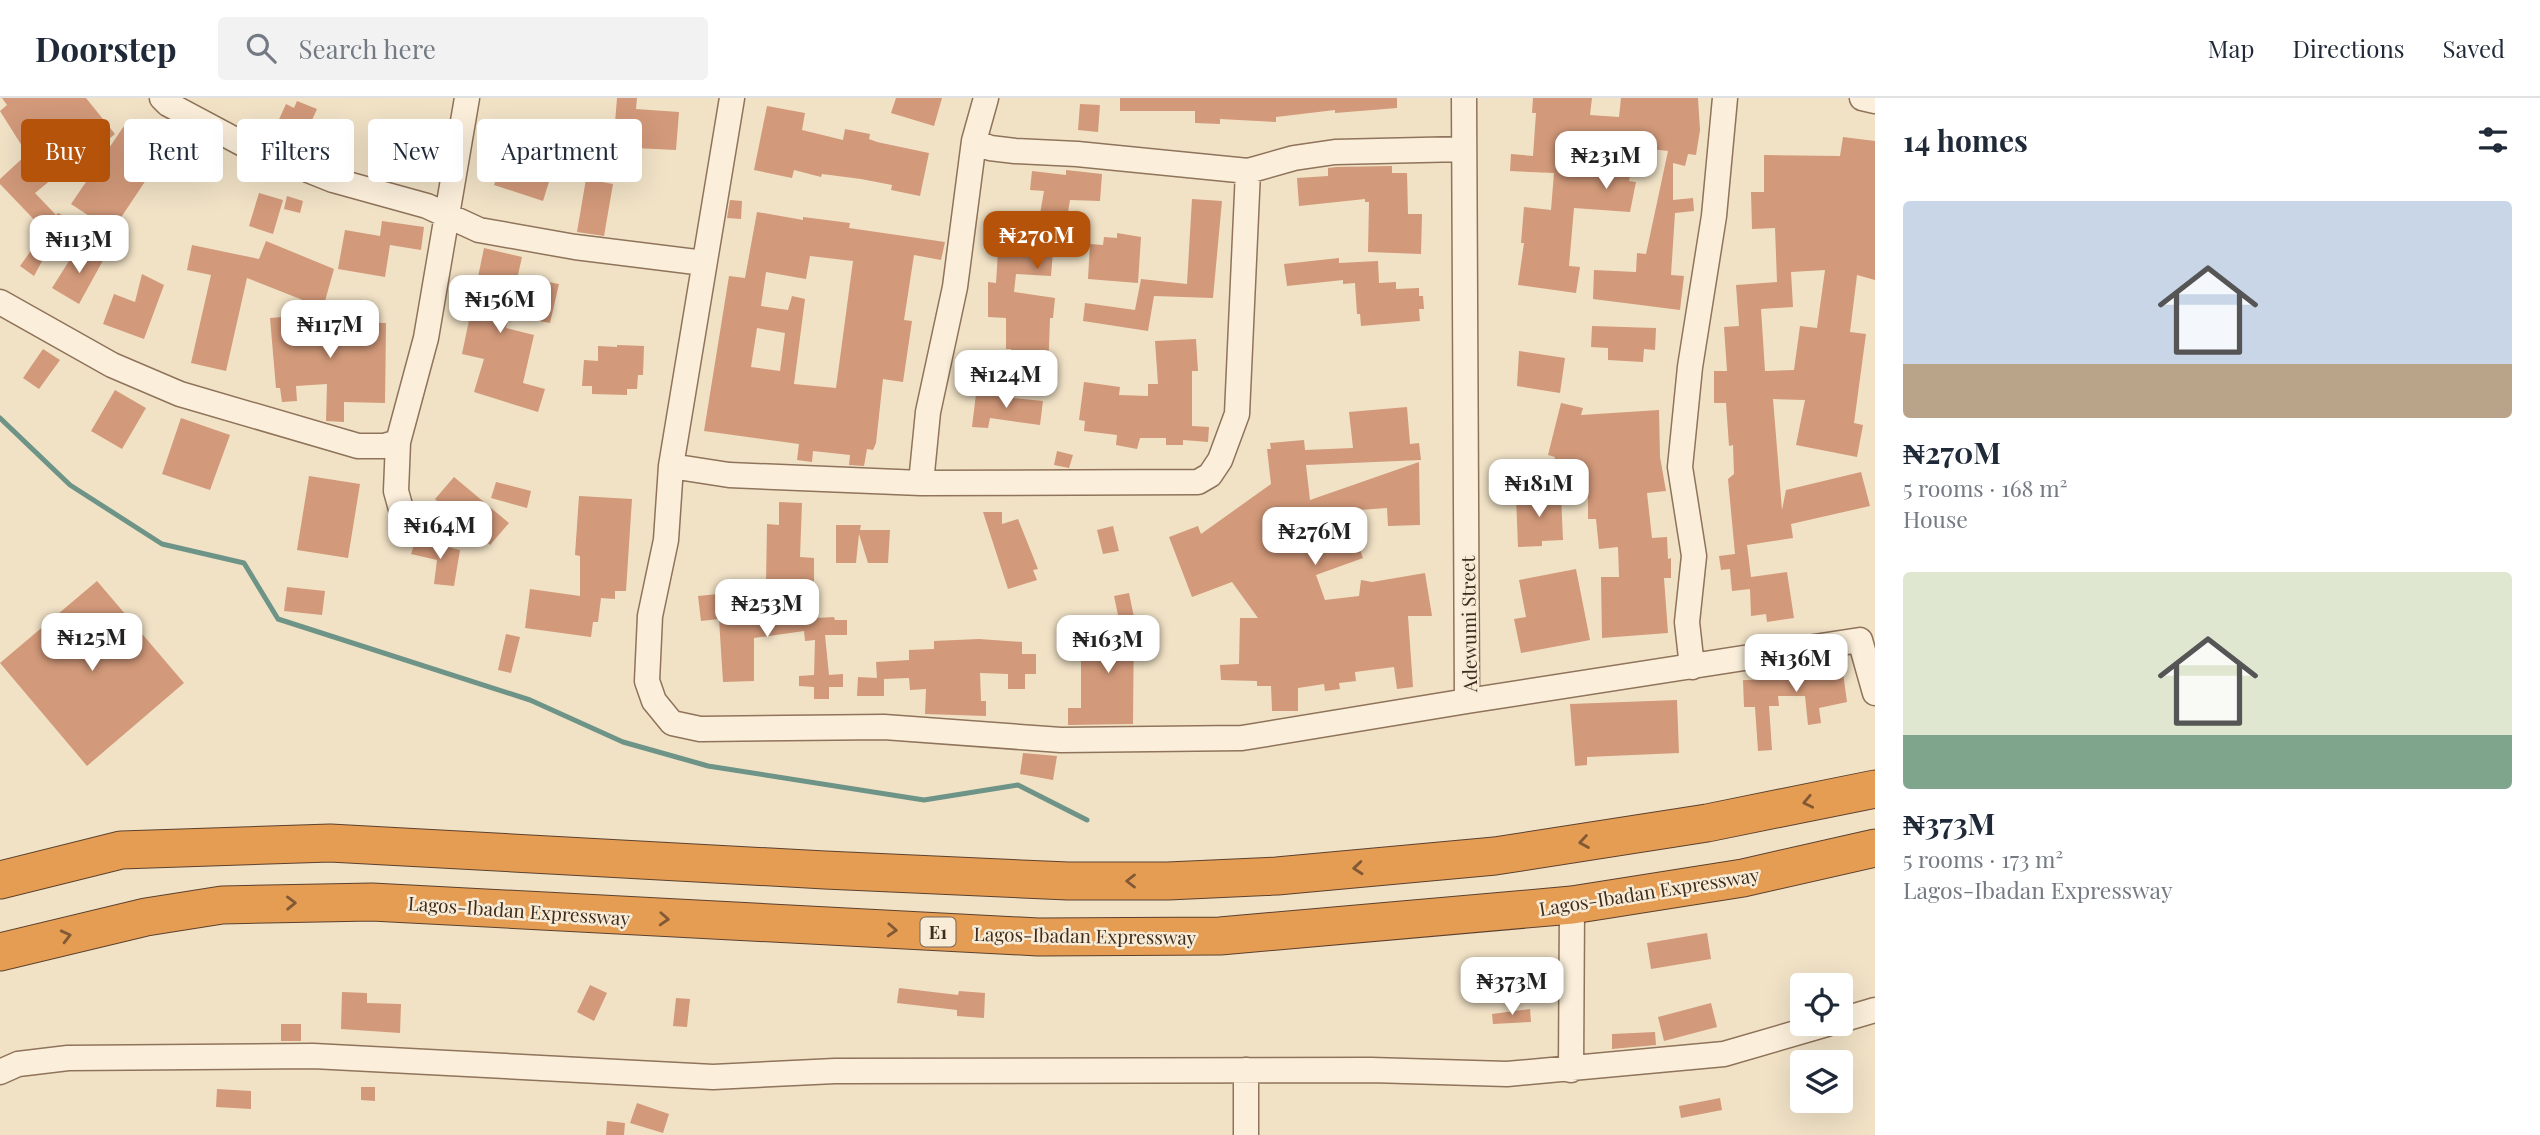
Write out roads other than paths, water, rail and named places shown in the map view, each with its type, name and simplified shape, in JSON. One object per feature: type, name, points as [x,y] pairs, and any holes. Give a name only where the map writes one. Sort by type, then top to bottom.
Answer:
[{"type":"highway","points":[[0,880],[121,850],[330,843],[1068,881],[1168,881],[1277,876],[1495,856],[1707,823],[1875,789]]},
{"type":"highway","name":"Lagos-Ibadan Expressway","points":[[0,952],[146,917],[222,905],[427,903],[509,910],[1038,937],[1220,936],[1572,905],[1743,878],[1875,848]]},
{"type":"street","points":[[162,98],[168,104],[243,144],[332,180],[427,206],[479,230],[575,247],[704,262]]},
{"type":"street","points":[[413,530],[401,509],[396,492],[398,442],[426,338],[467,98]]},
{"type":"street","points":[[732,98],[671,466],[666,541],[652,596],[647,681],[654,701],[673,723],[700,729],[884,727],[1061,740],[1242,738],[1467,701]]},
{"type":"street","points":[[921,484],[928,412],[955,287],[974,141],[986,98]]},
{"type":"street","name":"Adewumi Street","points":[[1464,98],[1467,701],[1868,638],[1875,693]]},
{"type":"street","points":[[1692,667],[1687,622],[1694,556],[1680,467],[1690,367],[1714,216],[1724,98]]},
{"type":"street","points":[[1862,98],[1875,101]]},
{"type":"street","points":[[974,141],[989,148],[1015,151],[1077,154],[1248,171],[1294,158],[1335,152],[1464,149]]},
{"type":"street","points":[[671,466],[729,475],[921,484],[1198,482],[1209,475],[1220,460],[1237,414],[1248,171]]},
{"type":"street","points":[[0,302],[112,365],[180,394],[358,446],[384,446],[398,442]]},
{"type":"street","points":[[1571,1070],[1572,905]]},
{"type":"street","points":[[1853,1016],[1875,1010]]},
{"type":"street","points":[[0,1072],[18,1064],[68,1058],[313,1056],[713,1077],[835,1071],[1246,1070],[1507,1074],[1724,1054],[1790,1035]]},
{"type":"street","points":[[1246,1070],[1246,1135]]},
{"type":"waterway","points":[[0,418],[70,485],[162,544],[244,563],[278,619],[530,700],[623,742],[708,766],[924,800],[1018,785],[1087,820]]}]
